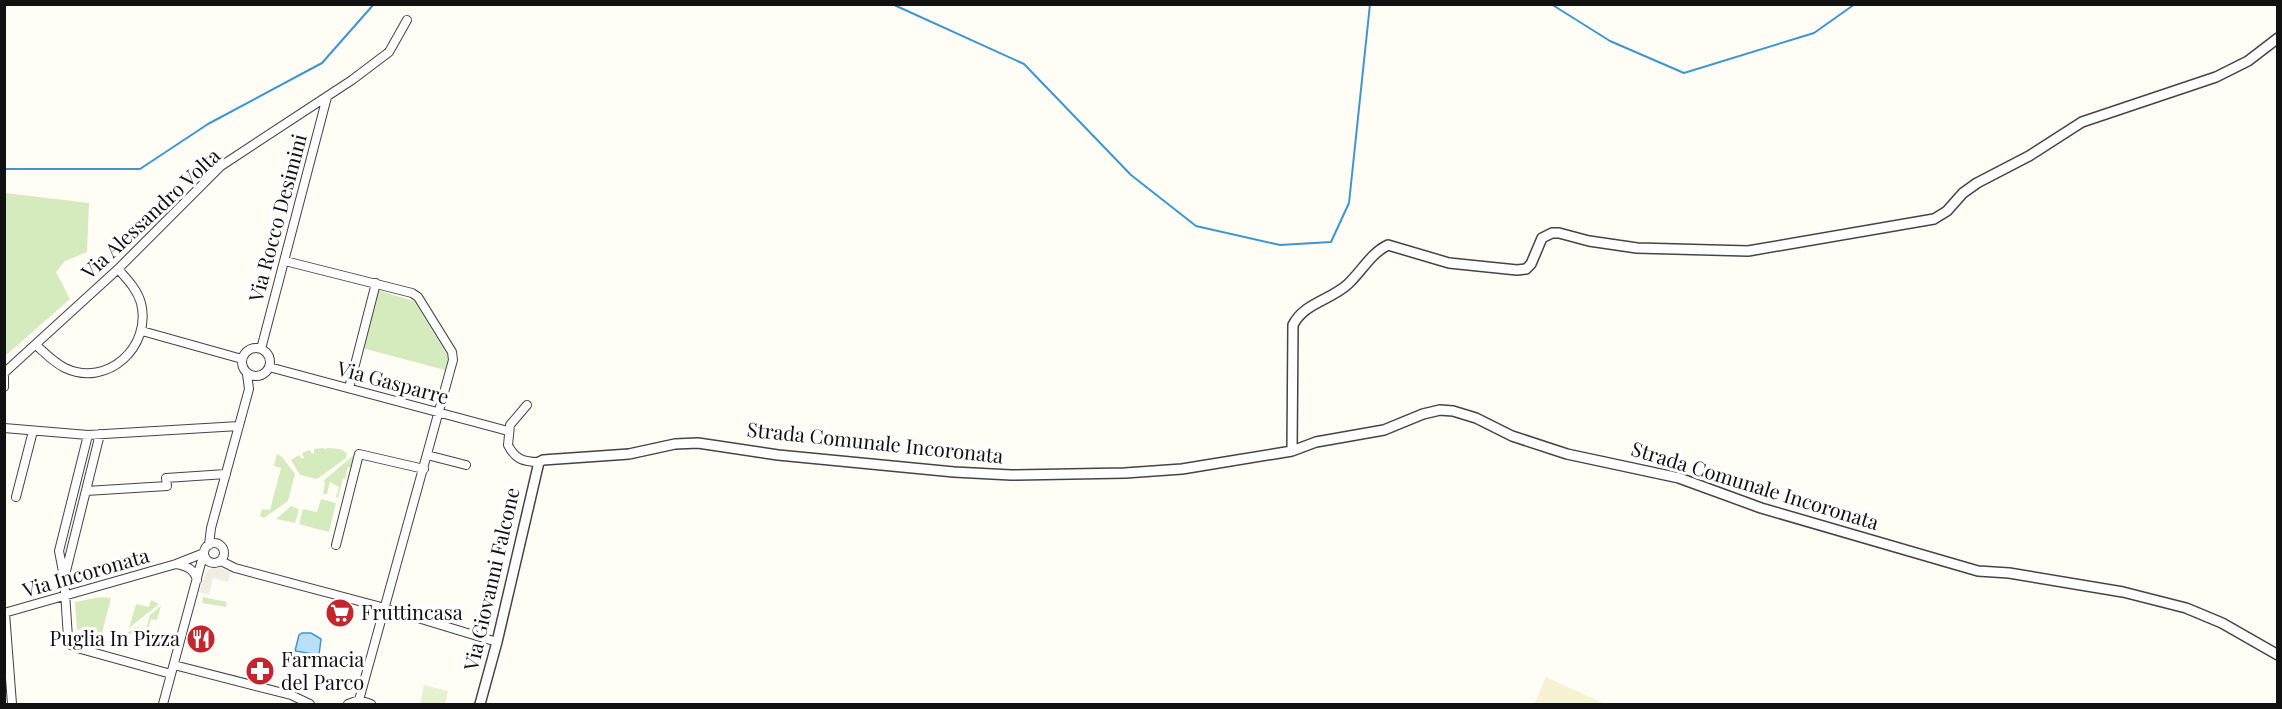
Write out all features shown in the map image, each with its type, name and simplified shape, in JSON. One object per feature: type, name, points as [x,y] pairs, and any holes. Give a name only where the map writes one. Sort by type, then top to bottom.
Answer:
[{"type":"street","name":"Via Alessandro Volta","points":[[4,375],[118,268],[221,166],[327,97],[389,52],[407,20]]},
{"type":"street","points":[[1292,451],[1293,325],[1298,315],[1306,308],[1319,303],[1347,285],[1377,250],[1388,245],[1449,263],[1517,270],[1526,269],[1531,264],[1542,238],[1552,233],[1637,248],[1748,251],[1934,219],[1977,183],[2029,156],[2082,122],[2216,76],[2248,61],[2277,38]]},
{"type":"street","name":"Via Rocco Desimini","points":[[261,349],[327,97]]},
{"type":"street","points":[[285,261],[412,293],[418,297],[452,352],[453,360],[359,700]]},
{"type":"street","points":[[36,345],[54,362],[65,368],[90,373],[113,367],[126,357],[136,345],[142,331],[141,303],[137,291],[118,268]]},
{"type":"street","points":[[348,388],[376,283]]},
{"type":"street","points":[[142,331],[242,359]]},
{"type":"street","points":[[164,705],[249,388],[247,374],[242,367],[242,359],[249,349],[261,349],[268,354],[270,367],[249,388]]},
{"type":"street","name":"Via Gasparre","points":[[270,367],[508,431]]},
{"type":"street","points":[[247,374],[259,376]]},
{"type":"street","points":[[4,375],[4,387]]},
{"type":"street","points":[[527,405],[514,419],[508,431],[508,444],[513,454],[521,460],[538,462]]},
{"type":"street","name":"Strada Comunale Incoronata","points":[[538,462],[548,459],[629,454],[675,444],[698,443],[778,455],[954,472],[1125,473],[1182,469],[1292,451],[1316,442],[1384,430],[1423,414],[1440,410],[1453,411],[1476,418],[1512,436],[1567,454],[1679,478],[1761,508],[1978,571],[2008,573],[2123,592],[2186,608],[2222,623],[2277,655]]},
{"type":"street","points":[[4,428],[88,435],[239,426]]},
{"type":"street","points":[[16,497],[33,431]]},
{"type":"street","points":[[64,577],[100,434]]},
{"type":"street","points":[[88,435],[59,551],[66,596],[68,638],[71,645],[77,648],[171,674]]},
{"type":"street","points":[[336,545],[359,454],[423,469]]},
{"type":"street","points":[[427,455],[466,465]]},
{"type":"street","name":"Via Giovanni Falcone","points":[[480,705],[497,642],[538,462]]},
{"type":"street","points":[[86,491],[167,486],[166,478],[226,474]]},
{"type":"street","points":[[213,521],[225,554],[221,561]]},
{"type":"street","points":[[209,544],[221,545]]},
{"type":"street","points":[[204,555],[212,563]]},
{"type":"street","name":"Via Incoronata","points":[[5,613],[204,555]]},
{"type":"street","points":[[196,581],[212,563],[221,561],[234,568],[384,608],[497,642]]},
{"type":"street","name":"Via Incoronata","points":[[177,564],[193,570],[196,581]]},
{"type":"street","points":[[5,613],[12,705]]},
{"type":"street","points":[[174,665],[291,695],[310,705]]},
{"type":"street","points":[[348,705],[359,700],[371,705]]},
{"type":"shaded area","points":[[219,567],[231,572],[228,582],[213,578],[209,595],[199,592],[206,573],[210,569]]},
{"type":"shaded area","points":[[1546,677],[1605,704],[1534,704]]},
{"type":"green space","points":[[5,193],[89,203],[87,252],[65,261],[56,272],[70,299],[5,356]]},
{"type":"green space","points":[[377,290],[414,301],[449,358],[445,370],[362,348]]},
{"type":"green space","points":[[324,448],[325,450],[327,448],[340,449],[347,453],[346,458],[317,479],[300,475],[291,460],[299,455],[302,459],[304,458],[302,453],[310,450],[312,454],[314,449]]},
{"type":"green space","points":[[277,454],[295,474],[288,501],[264,518],[260,516],[262,509],[270,510],[281,468],[274,466]]},
{"type":"green space","points":[[355,454],[345,479],[343,478],[338,498],[336,497],[339,487],[330,482],[327,494],[323,494],[325,482],[323,481]]},
{"type":"green space","points":[[321,499],[336,503],[329,532],[299,524],[303,509],[317,512]]},
{"type":"green space","points":[[291,506],[299,509],[295,523],[276,519]]},
{"type":"green space","points":[[101,597],[111,598],[100,641],[96,627],[77,630],[75,602]]},
{"type":"green space","points":[[203,597],[227,602],[226,607],[202,603]]},
{"type":"green space","points":[[151,600],[159,604],[129,628],[136,604],[149,607]]},
{"type":"green space","points":[[161,606],[157,620],[151,619],[147,632],[138,629],[136,635],[127,633],[135,627],[146,629],[150,615]]},
{"type":"green space","points":[[424,685],[448,691],[445,704],[420,704]]},
{"type":"water","points":[[311,633],[321,639],[319,655],[295,651],[299,635]]},
{"type":"waterway","points":[[4,169],[140,169],[208,124],[322,63],[374,4]]},
{"type":"waterway","points":[[892,4],[1024,64],[1131,175],[1196,226],[1280,245],[1331,242],[1349,203],[1370,4]]},
{"type":"waterway","points":[[1551,4],[1610,41],[1684,73],[1814,33],[1855,4]]},
{"type":"place","name":"Fruttincasa","points":[[340,613]]},
{"type":"place","name":"Puglia In Pizza","points":[[201,639]]},
{"type":"place","name":"Farmacia del Parco","points":[[260,671]]}]
